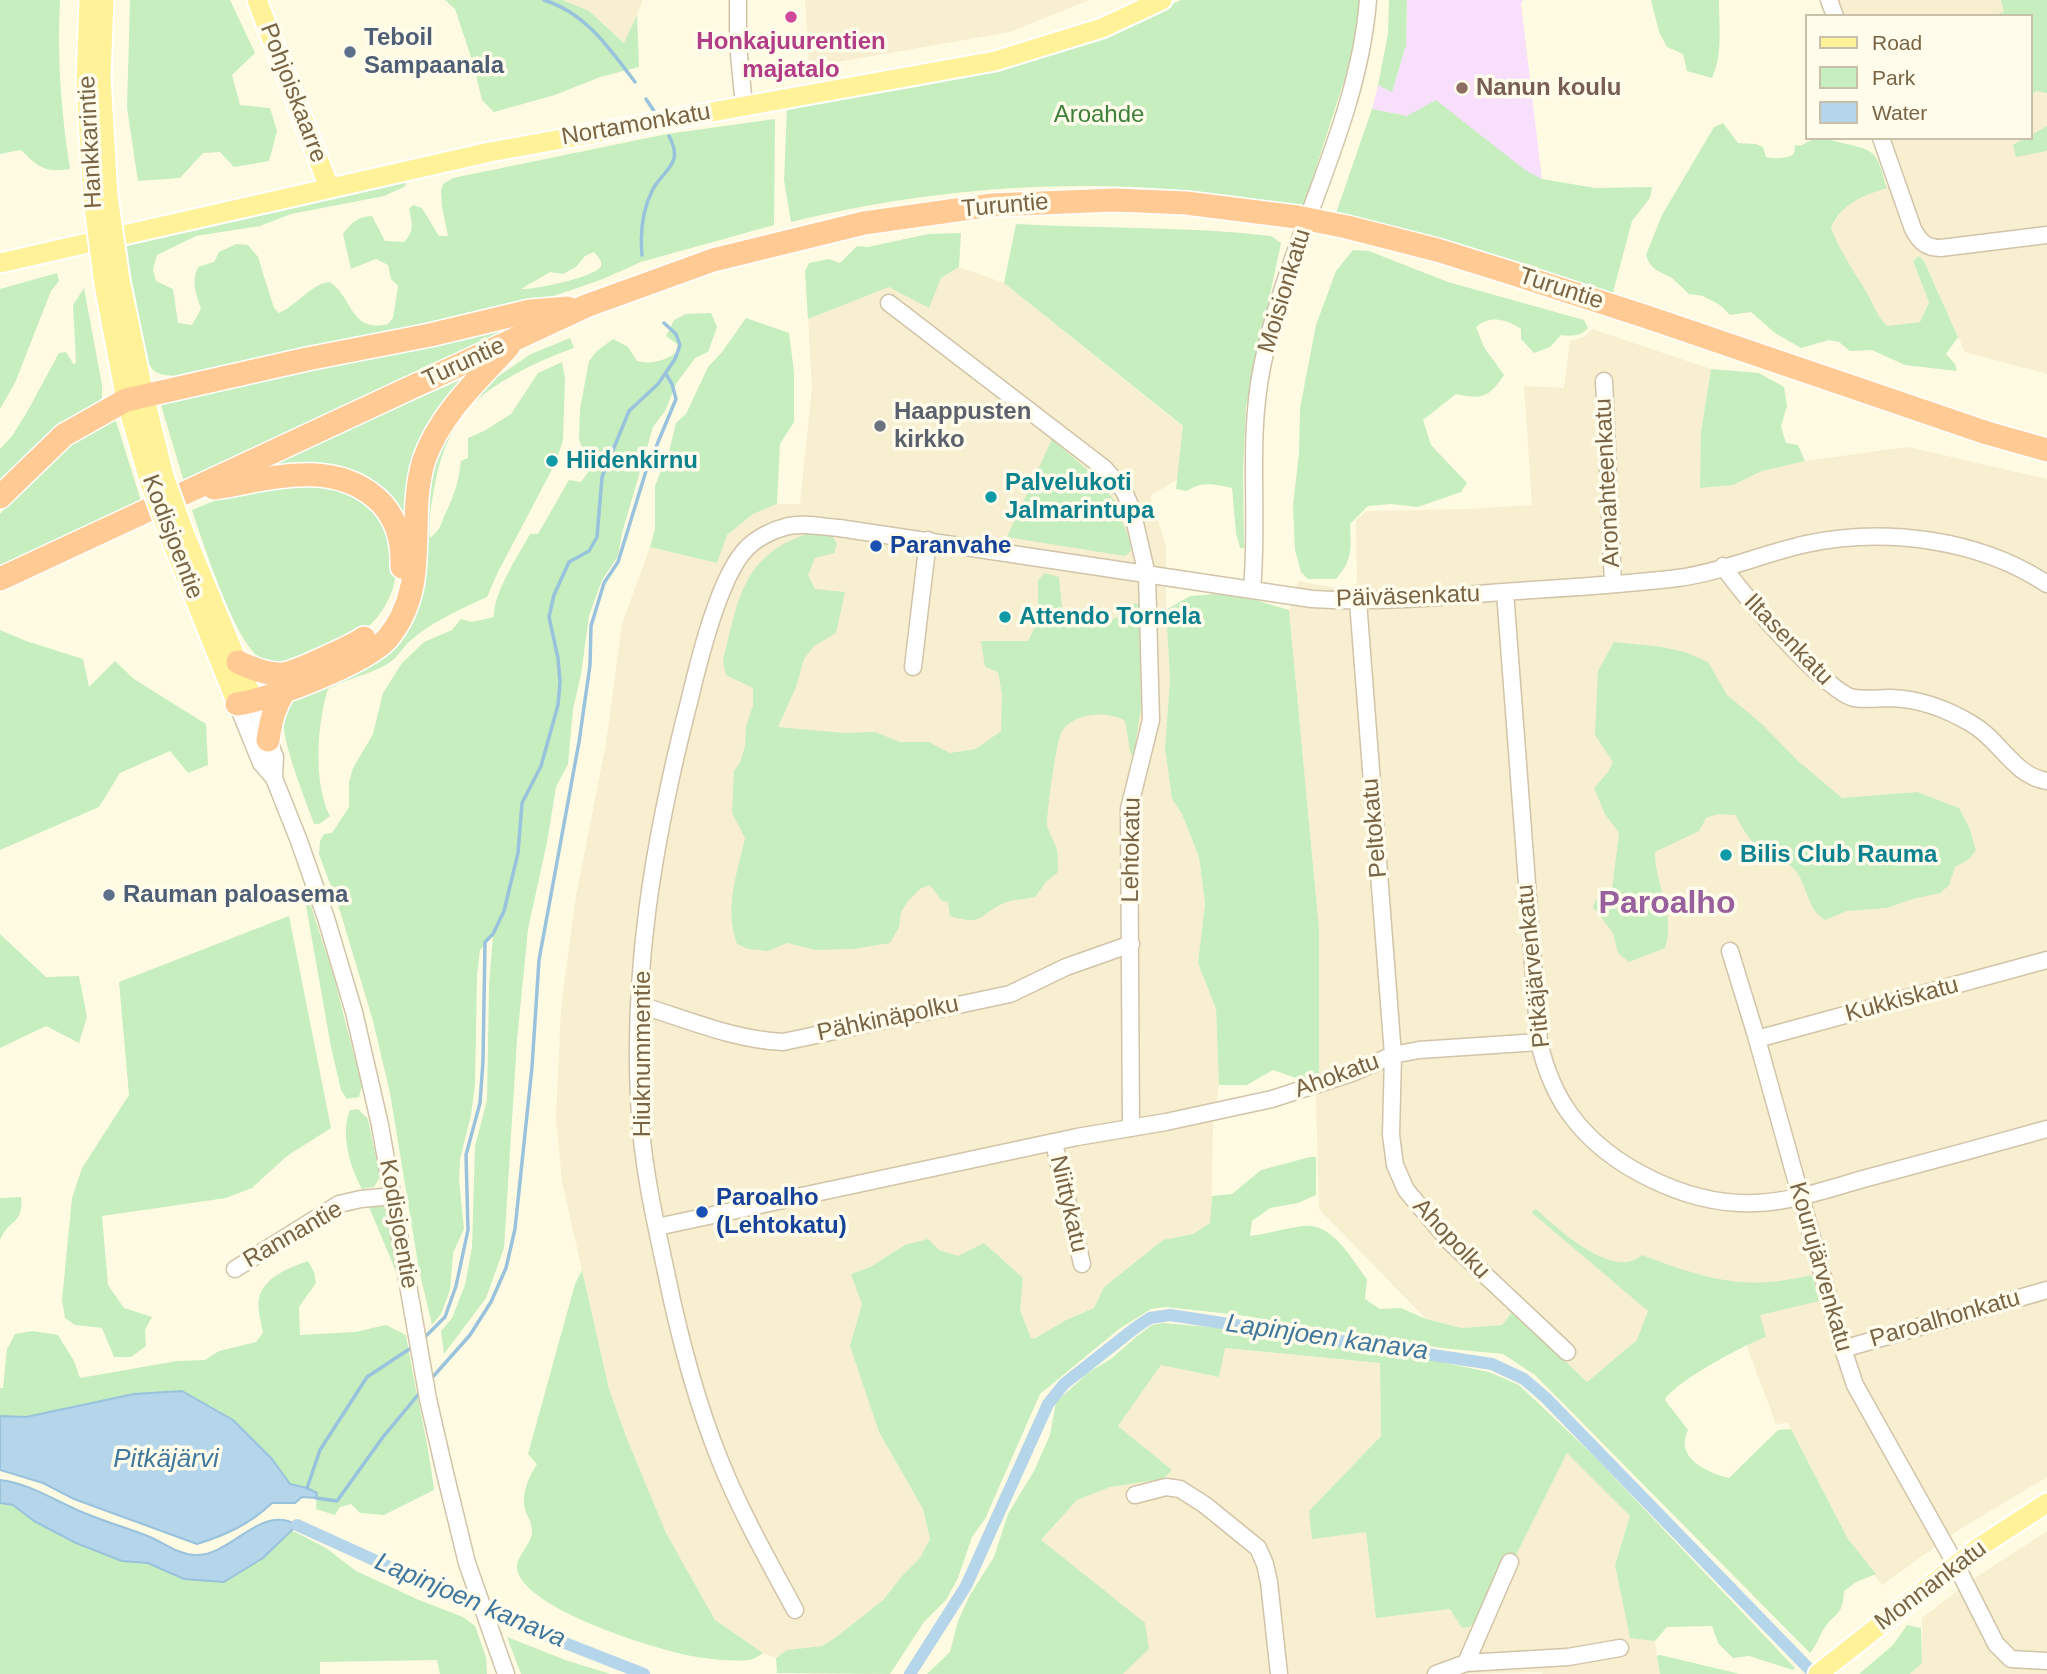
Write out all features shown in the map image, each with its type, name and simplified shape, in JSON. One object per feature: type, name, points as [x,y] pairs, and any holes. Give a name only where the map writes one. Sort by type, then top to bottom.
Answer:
[{"type":"highway","name":"Turuntie","points":[[0,579],[586,306],[713,260],[864,223],[992,205],[1050,201],[1162,202],[1297,217],[1347,227],[1437,250],[1647,317],[1987,433],[2047,450]]},
{"type":"highway","points":[[0,498],[64,435],[135,398],[530,311],[586,306]]},
{"type":"highway","points":[[238,662],[284,682],[343,667],[386,640],[404,610],[412,588],[416,499],[425,458],[446,416],[516,338]]},
{"type":"highway","points":[[187,492],[283,476],[330,475],[368,491],[385,506],[394,521],[401,543],[401,577],[388,613],[377,626],[352,646],[247,699]]},
{"type":"highway","points":[[268,740],[275,705],[284,682]]},
{"type":"main road","name":"Hankkarintie","points":[[89,0],[86,83],[112,282]]},
{"type":"main road","name":"Hankkarintie","points":[[101,197],[104,0]]},
{"type":"main road","name":"Pohjoiskaarre","points":[[257,0],[329,187]]},
{"type":"main road","name":"Nortamonkatu","points":[[0,263],[490,152],[995,61],[1102,27],[1162,0]]},
{"type":"main road","name":"Kodisjoentie","points":[[112,282],[135,398],[157,480],[178,538],[247,699]]},
{"type":"main road","name":"Kodisjoentie","points":[[178,538],[238,662],[247,699]]},
{"type":"main road","name":"Monnankatu","points":[[1818,1674],[1956,1565],[2047,1503]]},
{"type":"street","points":[[738,0],[738,44],[744,106]]},
{"type":"street","name":"Moisionkatu","points":[[1252,590],[1255,415],[1262,367],[1275,315],[1352,91],[1365,38],[1368,0]]},
{"type":"street","points":[[1882,140],[1913,229],[1925,245],[1941,248],[2047,235]]},
{"type":"street","name":"Lehtokatu","points":[[889,303],[1104,467],[1124,491],[1132,510],[1147,575],[1151,720],[1129,809],[1134,1127]]},
{"type":"street","name":"Aronahteenkatu","points":[[1604,381],[1613,584]]},
{"type":"street","name":"Päiväsenkatu","points":[[762,537],[787,526],[839,528],[1312,599],[1358,601],[1682,577],[1808,544],[1878,537],[1934,541],[1989,556],[2047,584]]},
{"type":"street","name":"Hiuknummentie","points":[[762,537],[748,547],[735,564],[705,639],[668,782],[654,856],[642,954],[638,1079],[641,1127],[657,1227],[679,1336],[707,1426],[747,1520],[795,1610]]},
{"type":"street","points":[[913,667],[928,540]]},
{"type":"street","name":"Iltasenkatu","points":[[1723,566],[1753,605],[1814,669],[1842,694],[1854,698],[1919,700],[1939,707],[1983,731],[2023,772],[2035,779],[2047,781]]},
{"type":"street","name":"Pitkäjärvenkatu","points":[[1505,592],[1539,1042],[1553,1086],[1569,1113],[1593,1140],[1627,1166],[1680,1191],[1716,1199],[1755,1203],[1800,1196],[2047,1129]]},
{"type":"street","name":"Peltokatu","points":[[1358,601],[1393,1055]]},
{"type":"street","name":"Kodisjoentie","points":[[247,699],[275,757],[274,778]]},
{"type":"street","name":"Kodisjoentie","points":[[247,699],[261,763],[274,778],[305,858],[354,1012],[394,1196],[428,1399],[473,1582],[506,1674]]},
{"type":"street","name":"Pähkinäpolku","points":[[640,1005],[730,1032],[765,1041],[783,1042],[1010,994],[1092,957],[1131,944]]},
{"type":"street","name":"Kourujärvenkatu","points":[[1730,951],[1855,1385],[1956,1565],[1996,1644],[2011,1659],[2047,1661]]},
{"type":"street","name":"Kukkiskatu","points":[[1757,1039],[2047,960]]},
{"type":"street","name":"Ahokatu","points":[[1134,1127],[1272,1099],[1352,1073],[1393,1055],[1419,1050],[1539,1042]]},
{"type":"street","name":"Ahopolku","points":[[1393,1055],[1391,1135],[1395,1165],[1406,1190],[1450,1242],[1567,1352]]},
{"type":"street","points":[[657,1227],[1134,1127]]},
{"type":"street","name":"Niittykatu","points":[[1054,1143],[1082,1265]]},
{"type":"street","name":"Rannantie","points":[[234,1269],[339,1204],[394,1196]]},
{"type":"street","name":"Paroalhonkatu","points":[[1843,1349],[2047,1290]]},
{"type":"street","points":[[1135,1495],[1167,1487],[1181,1489],[1258,1548],[1269,1582],[1279,1674]]},
{"type":"street","points":[[1466,1663],[1510,1562]]},
{"type":"street","points":[[1436,1674],[1466,1663],[1568,1657],[1620,1648]]},
{"type":"shaded area","points":[[563,0],[643,0],[625,43],[589,11]]},
{"type":"shaded area","points":[[805,0],[1089,0],[1010,32],[809,67]]},
{"type":"shaded area","name":"Nanun koulu","points":[[1407,0],[1523,0],[1521,4],[1542,179],[1407,116],[1372,109],[1378,85],[1392,91],[1406,45]]},
{"type":"shaded area","points":[[1829,0],[2047,0],[2047,374],[1965,352],[1924,261],[1919,256],[1913,261],[1929,302],[1920,322],[1887,326],[1875,312],[1866,291],[1843,258],[1831,228],[1844,207],[1856,198],[1897,182],[1882,140],[2033,140],[2033,14],[1834,14]]},
{"type":"shaded area","points":[[959,267],[1004,283],[1183,427],[1178,479],[1150,496],[1166,546],[1170,680],[1165,748],[1172,799],[1182,814],[1199,857],[1205,903],[1198,963],[1216,1009],[1219,1085],[1213,1125],[1211,1222],[1193,1234],[1163,1240],[1104,1287],[1094,1308],[1066,1320],[1034,1339],[1031,1338],[1020,1310],[1023,1278],[984,1243],[958,1257],[939,1250],[905,1245],[870,1267],[851,1274],[863,1304],[850,1346],[879,1432],[923,1509],[930,1539],[920,1558],[883,1600],[835,1638],[822,1646],[787,1650],[776,1658],[763,1653],[715,1620],[666,1534],[609,1389],[562,1182],[556,1119],[561,1007],[576,896],[606,743],[622,624],[650,547],[716,563],[727,535],[753,514],[777,504],[800,504],[812,388],[808,319],[889,287],[941,278]]},
{"type":"shaded area","points":[[1592,329],[1711,369],[1701,432],[1733,485],[1762,471],[1805,461],[1908,447],[2047,479],[2047,1477],[1960,1529],[1882,1585],[1848,1539],[1788,1423],[1776,1424],[1746,1344],[1637,1340],[1587,1382],[1513,1311],[1502,1325],[1462,1328],[1426,1319],[1319,1209],[1316,1098],[1319,1073],[1319,929],[1289,610],[1298,581],[1351,588],[1357,582],[1356,520],[1366,511],[1532,505],[1524,386],[1564,388],[1570,341],[1584,337]]},
{"type":"shaded area","points":[[1224,1348],[1380,1363],[1381,1436],[1309,1511],[1366,1532],[1376,1618],[1450,1609],[1462,1627],[1506,1575],[1567,1452],[1630,1516],[1615,1565],[1630,1637],[1655,1641],[1660,1674],[1123,1674],[1041,1541],[1077,1500],[1110,1487],[1163,1479],[1171,1470],[1118,1426],[1161,1365],[1218,1377]]},
{"type":"shaded area","points":[[2047,1531],[2047,1674],[1910,1674],[1922,1663],[1922,1618],[1972,1580]]},
{"type":"green space","points":[[0,0],[60,0],[60,84],[70,169],[54,170],[42,167],[21,150],[0,154]]},
{"type":"green space","points":[[130,0],[230,0],[255,53],[232,75],[240,105],[270,108],[277,131],[269,161],[234,167],[220,152],[203,153],[180,178],[138,181],[127,108]]},
{"type":"green space","points":[[445,0],[563,0],[589,11],[624,43],[637,15],[639,67],[494,112],[482,100],[455,9]]},
{"type":"green space","name":"Aroahde","points":[[1181,0],[1361,0],[1355,47],[1303,208],[1230,195],[1166,189],[1058,186],[896,201],[791,222],[784,180],[787,108],[911,88],[1003,68],[1090,40]]},
{"type":"green space","points":[[1389,0],[1407,0],[1406,45],[1392,92],[1378,85],[1388,34]]},
{"type":"green space","points":[[1651,0],[1719,0],[1719,50],[1712,78],[1687,71],[1683,54],[1667,47],[1659,32]]},
{"type":"green space","points":[[2001,0],[2047,0],[2047,93],[2036,91],[2033,93],[2033,14],[1997,14],[2004,12]]},
{"type":"green space","points":[[1436,100],[1525,170],[1542,179],[1595,188],[1652,187],[1650,198],[1632,221],[1612,296],[1442,239],[1336,213],[1372,109],[1407,116]]},
{"type":"green space","points":[[775,119],[774,225],[641,262],[603,279],[542,300],[189,375],[168,376],[156,372],[143,350],[134,314],[124,245],[299,207],[404,179],[407,182],[404,187],[384,196],[291,214],[260,226],[196,236],[157,255],[153,270],[156,281],[173,289],[178,323],[192,325],[201,309],[195,283],[198,267],[214,262],[219,252],[236,244],[248,245],[258,257],[274,308],[279,313],[317,286],[330,282],[359,319],[366,324],[388,324],[393,318],[398,286],[391,279],[388,265],[376,259],[351,269],[343,234],[355,221],[372,216],[385,241],[404,242],[411,230],[409,209],[413,205],[422,208],[439,236],[448,236],[441,191],[443,184],[453,178],[667,134]],"holes":[[[594,252],[601,264],[597,270],[551,285],[521,289],[550,272],[563,274]]]},
{"type":"green space","points":[[1723,123],[1738,143],[1763,147],[1766,157],[1788,157],[1794,154],[1795,145],[1812,140],[1831,140],[1866,149],[1876,157],[1887,188],[1847,206],[1831,228],[1846,259],[1887,326],[1920,322],[1929,302],[1913,261],[1919,256],[1924,261],[1958,337],[1946,354],[1955,364],[1957,371],[1905,365],[1872,350],[1850,351],[1839,342],[1829,340],[1801,348],[1775,333],[1751,312],[1730,315],[1720,305],[1703,296],[1689,294],[1672,278],[1649,263],[1646,255],[1662,215],[1714,127]]},
{"type":"green space","points":[[2047,126],[2047,151],[2016,157],[2013,145],[2022,140],[2033,140],[2033,134]]},
{"type":"green space","points":[[1016,224],[1239,233],[1271,236],[1281,243],[1246,407],[1243,470],[1244,548],[1240,548],[1236,533],[1232,488],[1208,484],[1187,491],[1176,489],[1183,426],[1004,283]]},
{"type":"green space","points":[[961,233],[959,267],[941,278],[929,308],[889,287],[808,319],[805,271],[809,263],[829,259],[840,263],[857,246],[868,247],[928,234]]},
{"type":"green space","points":[[1353,250],[1369,251],[1448,282],[1584,320],[1588,328],[1572,336],[1561,335],[1550,347],[1534,353],[1521,339],[1521,329],[1510,323],[1493,320],[1476,327],[1484,347],[1504,375],[1494,388],[1484,395],[1473,397],[1456,394],[1423,420],[1431,445],[1467,483],[1461,492],[1418,507],[1391,504],[1368,506],[1350,524],[1350,553],[1346,566],[1336,579],[1308,579],[1301,572],[1295,550],[1293,506],[1299,453],[1300,408],[1316,325],[1336,271]]},
{"type":"green space","points":[[57,273],[59,281],[51,291],[15,383],[0,409],[0,289]]},
{"type":"green space","points":[[84,288],[102,398],[94,408],[0,488],[0,449],[27,412],[59,353],[66,352],[74,365],[76,362],[73,305]]},
{"type":"green space","points":[[711,313],[717,327],[708,352],[695,358],[676,384],[665,411],[653,427],[622,533],[618,556],[602,580],[589,616],[581,675],[573,709],[568,764],[556,787],[528,929],[517,1040],[504,1248],[486,1298],[444,1354],[441,1331],[452,1318],[465,1285],[472,1247],[475,1146],[487,1100],[489,985],[493,936],[480,950],[477,975],[475,1085],[460,1159],[459,1179],[464,1229],[453,1253],[450,1290],[441,1314],[432,1325],[419,1270],[390,1093],[373,1021],[340,911],[319,854],[320,841],[324,834],[332,833],[349,807],[349,782],[353,768],[373,734],[383,693],[402,663],[424,642],[452,630],[461,619],[472,622],[494,617],[502,586],[530,534],[538,534],[569,480],[581,482],[592,467],[579,440],[580,409],[589,361],[613,339],[628,347],[637,361],[653,362],[664,359],[678,351],[677,344],[666,336],[674,320],[686,314]]},
{"type":"green space","points":[[746,318],[789,333],[794,372],[794,422],[780,444],[777,504],[753,514],[727,535],[717,563],[650,547],[655,529],[655,486],[670,448],[676,423],[686,414],[708,367]]},
{"type":"green space","points":[[532,322],[184,482],[161,405],[168,400]]},
{"type":"green space","points":[[570,338],[574,348],[545,359],[499,384],[473,404],[452,432],[436,480],[430,514],[430,538],[439,528],[452,498],[461,461],[468,458],[468,438],[511,414],[538,373],[562,362],[565,379],[563,440],[556,462],[487,597],[428,627],[386,665],[328,689],[319,736],[319,771],[330,816],[319,824],[314,824],[286,742],[284,720],[287,710],[297,696],[391,646],[423,496],[442,438],[476,391],[531,354]]},
{"type":"green space","points":[[1711,369],[1759,373],[1784,387],[1787,406],[1781,426],[1786,443],[1798,445],[1805,461],[1762,471],[1733,485],[1700,488],[1701,432]]},
{"type":"green space","points":[[478,372],[447,406],[411,551],[373,488],[249,474]]},
{"type":"green space","points":[[115,418],[142,504],[0,569],[0,514],[73,439]]},
{"type":"green space","points":[[1052,439],[1099,480],[1115,502],[1131,544],[1130,552],[1125,556],[1007,537]]},
{"type":"green space","points":[[332,481],[381,510],[396,558],[393,588],[378,616],[354,635],[291,661],[267,661],[249,646],[229,610],[192,510],[231,494]]},
{"type":"green space","points":[[807,534],[832,535],[837,544],[834,553],[815,558],[808,575],[815,589],[845,592],[836,633],[814,646],[804,659],[796,687],[778,727],[844,733],[875,732],[900,742],[929,742],[950,753],[976,749],[1001,731],[1002,694],[998,672],[985,667],[981,641],[1028,641],[1038,620],[1038,580],[1045,573],[1059,577],[1063,619],[1096,627],[1120,616],[1135,603],[1139,605],[1141,707],[1134,753],[1131,756],[1125,721],[1118,717],[1100,714],[1082,717],[1066,726],[1061,733],[1052,777],[1047,824],[1057,850],[1058,872],[1035,897],[1007,902],[982,917],[970,920],[950,916],[948,902],[942,901],[930,885],[921,888],[908,901],[901,912],[899,927],[890,943],[853,949],[816,950],[787,943],[768,951],[748,949],[737,944],[733,930],[732,904],[745,838],[732,813],[734,771],[740,763],[745,746],[746,727],[753,705],[753,688],[726,675],[723,661],[739,601],[755,568],[785,543]]},
{"type":"green space","points":[[1217,594],[1255,600],[1289,610],[1319,929],[1319,1073],[1302,1080],[1273,1070],[1247,1085],[1219,1085],[1216,1009],[1198,963],[1205,903],[1199,857],[1182,814],[1172,799],[1165,748],[1170,680],[1166,610],[1190,596]]},
{"type":"green space","points":[[0,630],[83,659],[89,687],[115,661],[134,679],[206,724],[208,765],[188,773],[170,751],[120,773],[99,807],[0,850]]},
{"type":"green space","points":[[1614,642],[1662,647],[1685,652],[1708,662],[1727,695],[1842,798],[1917,792],[1959,808],[1969,827],[1976,850],[1969,859],[1955,867],[1949,885],[1940,893],[1887,908],[1847,911],[1825,920],[1814,910],[1794,869],[1761,852],[1736,815],[1718,814],[1706,818],[1699,831],[1655,852],[1667,911],[1668,935],[1665,948],[1629,962],[1618,953],[1613,933],[1593,907],[1595,901],[1612,890],[1619,833],[1605,814],[1594,788],[1613,762],[1595,735],[1598,671]]},
{"type":"green space","points":[[308,897],[333,974],[362,1086],[359,1097],[347,1099],[341,1090],[305,900]]},
{"type":"green space","points":[[289,916],[331,1128],[287,1156],[252,1188],[226,1198],[102,1216],[108,1285],[124,1308],[152,1317],[145,1330],[146,1346],[131,1357],[114,1357],[102,1328],[75,1325],[65,1318],[62,1300],[72,1198],[82,1168],[129,1095],[119,982]]},
{"type":"green space","points":[[0,934],[46,977],[79,976],[87,1017],[79,1043],[46,1026],[0,1048]]},
{"type":"green space","points":[[358,1109],[368,1119],[380,1177],[374,1187],[362,1189],[350,1161],[346,1140],[350,1110]]},
{"type":"green space","points":[[1316,1157],[1316,1195],[1298,1203],[1270,1208],[1252,1221],[1250,1236],[1303,1226],[1314,1226],[1323,1230],[1348,1252],[1367,1279],[1365,1299],[1380,1309],[1401,1308],[1426,1319],[1462,1328],[1502,1325],[1513,1311],[1587,1382],[1637,1340],[1648,1311],[1531,1212],[1536,1209],[1586,1249],[1616,1262],[1630,1261],[1642,1255],[1688,1271],[1736,1282],[1769,1282],[1812,1275],[1819,1301],[1760,1315],[1766,1337],[1727,1355],[1681,1384],[1665,1400],[1688,1430],[1685,1447],[1691,1459],[1710,1471],[1729,1478],[1778,1430],[1791,1429],[1848,1539],[1876,1574],[1856,1582],[1844,1591],[1841,1609],[1825,1627],[1810,1653],[1535,1375],[1503,1354],[1442,1348],[1239,1315],[1166,1307],[1151,1309],[1119,1329],[1040,1394],[985,1519],[972,1537],[958,1578],[946,1600],[924,1622],[890,1674],[777,1673],[776,1658],[787,1650],[822,1646],[883,1600],[920,1558],[930,1539],[923,1509],[879,1432],[850,1346],[862,1304],[851,1274],[870,1267],[905,1245],[928,1239],[939,1250],[958,1256],[984,1243],[1023,1278],[1020,1310],[1031,1338],[1034,1339],[1066,1320],[1094,1308],[1104,1287],[1163,1240],[1193,1234],[1210,1223],[1212,1196],[1232,1194],[1261,1170]]},
{"type":"green space","points":[[21,1197],[18,1217],[0,1240],[0,1198]]},
{"type":"green space","points":[[384,1204],[400,1281],[369,1207]]},
{"type":"green space","points":[[308,1261],[316,1283],[299,1307],[300,1335],[355,1332],[386,1325],[406,1335],[434,1490],[384,1515],[360,1513],[351,1504],[340,1507],[335,1515],[316,1509],[317,1493],[290,1484],[272,1459],[95,1402],[26,1417],[0,1416],[0,1388],[3,1388],[7,1349],[15,1334],[32,1331],[58,1335],[74,1361],[80,1378],[177,1361],[205,1360],[219,1351],[256,1342],[263,1333],[258,1306],[262,1291],[278,1274]]},
{"type":"green space","points":[[582,1270],[609,1389],[666,1533],[715,1620],[763,1653],[755,1658],[731,1660],[692,1656],[613,1633],[543,1599],[527,1586],[518,1573],[520,1556],[532,1535],[524,1497],[537,1464],[528,1454],[575,1284]]},
{"type":"green space","points":[[1163,1323],[1222,1328],[1426,1359],[1489,1372],[1519,1385],[1593,1455],[1795,1668],[1793,1670],[1749,1656],[1733,1658],[1718,1643],[1712,1626],[1667,1627],[1655,1641],[1630,1638],[1615,1565],[1630,1516],[1567,1453],[1506,1575],[1470,1627],[1462,1628],[1450,1609],[1376,1618],[1366,1532],[1312,1539],[1309,1511],[1381,1436],[1380,1363],[1225,1348],[1219,1377],[1161,1365],[1118,1426],[1172,1470],[1163,1479],[1110,1487],[1077,1500],[1041,1540],[1145,1623],[1149,1649],[1123,1674],[927,1674],[950,1652],[958,1621],[970,1595],[994,1557],[1008,1514],[1034,1471],[1050,1435],[1056,1402],[1089,1372],[1111,1359],[1152,1325]]},
{"type":"green space","points":[[0,1503],[13,1505],[34,1521],[122,1561],[148,1563],[184,1579],[276,1546],[291,1530],[326,1548],[356,1571],[463,1617],[475,1626],[486,1657],[487,1674],[440,1674],[437,1660],[320,1662],[320,1674],[0,1674]]},
{"type":"green space","points":[[1907,1625],[1921,1628],[1922,1663],[1910,1674],[1859,1674],[1893,1645]]},
{"type":"green space","points":[[507,1637],[568,1661],[611,1674],[521,1674]]},
{"type":"green space","points":[[1657,1656],[1740,1674],[1660,1674]]},
{"type":"water","name":"Pitkäjärvi","points":[[182,1391],[233,1420],[272,1459],[290,1484],[317,1493],[316,1498],[302,1497],[295,1503],[272,1503],[237,1528],[197,1544],[74,1499],[43,1483],[0,1470],[0,1416],[26,1417],[134,1394]]},
{"type":"water","name":"Pitkäjärvi","points":[[0,1480],[29,1488],[84,1513],[194,1555],[221,1548],[258,1525],[270,1521],[283,1520],[297,1525],[263,1558],[224,1582],[184,1579],[148,1563],[122,1561],[76,1543],[34,1521],[13,1505],[0,1503]]},
{"type":"waterway","points":[[544,0],[572,14],[596,33],[635,82]]},
{"type":"waterway","points":[[646,99],[654,111]]},
{"type":"waterway","points":[[642,255],[646,205],[653,189],[674,160],[675,153],[669,136]]},
{"type":"waterway","points":[[423,1339],[445,1317],[456,1286],[468,1230],[466,1155],[480,1103],[485,942],[493,934],[504,911],[518,853],[522,803],[541,766],[558,705],[558,658],[549,617],[554,595],[569,562],[589,551],[597,537],[602,477],[629,411],[658,384],[675,359],[680,345],[676,334],[664,323]]},
{"type":"waterway","points":[[431,1379],[470,1335],[491,1302],[506,1268],[515,1229],[532,1067],[539,960],[579,742],[590,665],[591,626],[604,583],[618,562],[646,471],[676,399],[666,374]]},
{"type":"waterway","name":"Lapinjoen kanava","points":[[910,1674],[966,1586],[1048,1404],[1064,1384],[1135,1328],[1150,1318],[1170,1315],[1492,1364],[1524,1379],[1546,1398],[1814,1674]]},
{"type":"waterway","points":[[307,1488],[320,1450],[367,1377],[414,1346]]},
{"type":"waterway","points":[[316,1498],[337,1501],[383,1437],[422,1390]]},
{"type":"waterway","name":"Lapinjoen kanava","points":[[297,1525],[504,1619],[644,1674]]},
{"type":"place","name":"Honkajuurentien majatalo","points":[[791,17]]},
{"type":"place","name":"Teboil Sampaanala","points":[[350,52]]},
{"type":"place","name":"Nanun koulu","points":[[1462,88]]},
{"type":"place","name":"Haappusten kirkko","points":[[880,426]]},
{"type":"place","name":"Hiidenkirnu","points":[[552,461]]},
{"type":"place","name":"Palvelukoti Jalmarintupa","points":[[991,497]]},
{"type":"place","name":"Paranvahe","points":[[876,546]]},
{"type":"place","name":"Attendo Tornela","points":[[1005,617]]},
{"type":"place","name":"Bilis Club Rauma","points":[[1726,855]]},
{"type":"place","name":"Rauman paloasema","points":[[109,895]]},
{"type":"place","name":"Paroalho (Lehtokatu)","points":[[702,1212]]},
{"type":"district","name":"Paroalho","points":[[1667,904]]}]
